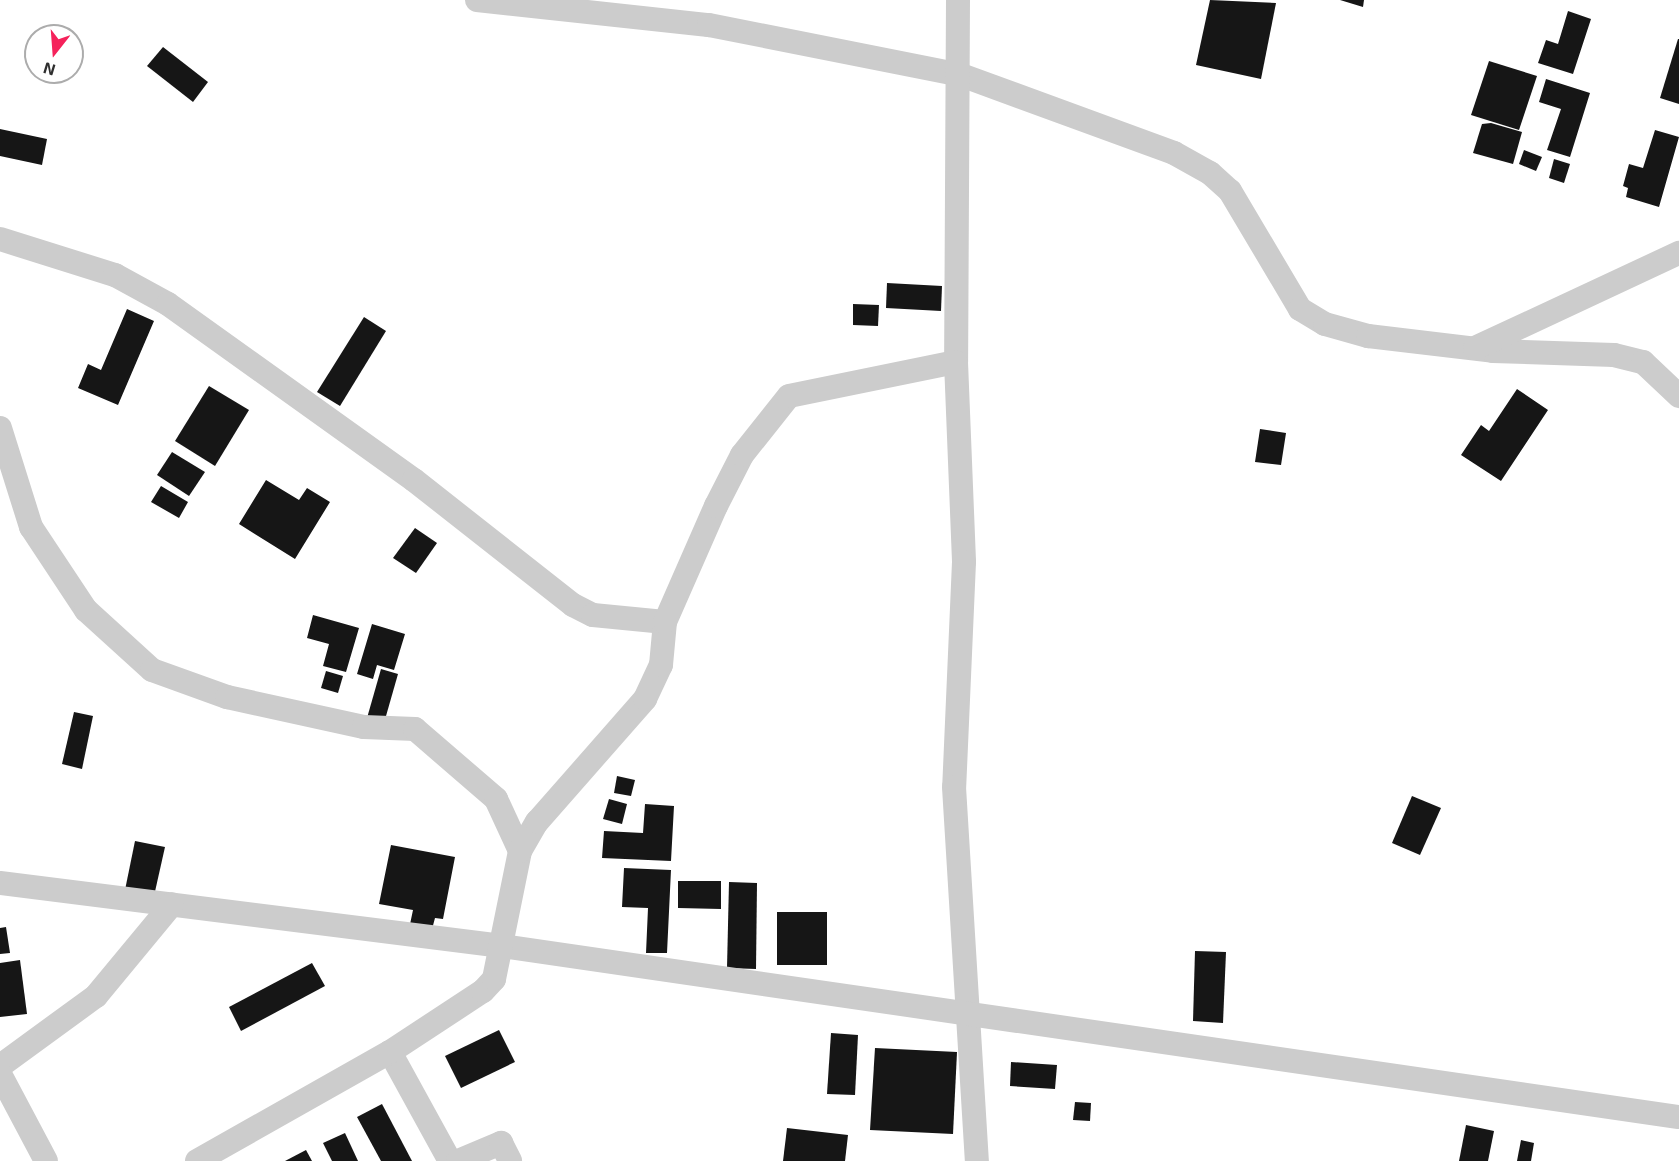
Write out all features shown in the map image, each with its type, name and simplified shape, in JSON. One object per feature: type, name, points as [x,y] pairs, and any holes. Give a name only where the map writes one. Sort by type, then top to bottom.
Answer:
[{"type":"street","points":[[477,0],[709,25],[961,75],[1174,153],[1210,173],[1230,191],[1300,309],[1325,324],[1368,336],[1553,357],[1614,355],[1643,362],[1679,396]]},
{"type":"street","points":[[958,0],[961,75],[956,362],[964,562],[954,787],[977,1161]]},
{"type":"street","points":[[0,239],[115,275],[168,304],[424,487],[573,605],[605,617],[665,622]]},
{"type":"street","points":[[1476,348],[1679,253]]},
{"type":"street","points":[[197,1161],[390,1052],[483,991],[494,979],[520,851],[537,822],[645,699],[661,664],[665,622],[742,455],[789,396],[956,362]]},
{"type":"street","points":[[1,433],[31,528],[86,610],[152,670],[227,697],[364,727],[415,729],[496,799],[520,851]]},
{"type":"street","points":[[0,883],[502,946],[967,1016],[1679,1117]]},
{"type":"street","points":[[0,1066],[96,996],[172,904]]},
{"type":"street","points":[[390,1052],[450,1161]]},
{"type":"street","points":[[0,1074],[46,1161]]},
{"type":"street","points":[[458,1161],[501,1143],[510,1161]]},
{"type":"building","points":[[1210,0],[1276,3],[1261,79],[1196,65]]},
{"type":"building","points":[[1340,0],[1364,0],[1363,7]]},
{"type":"building","points":[[1568,11],[1591,19],[1573,74],[1538,63],[1546,40],[1558,44]]},
{"type":"building","points":[[1679,39],[1679,104],[1660,98]]},
{"type":"building","points":[[163,47],[208,82],[193,102],[147,66]]},
{"type":"building","points":[[1489,61],[1537,76],[1519,130],[1471,115]]},
{"type":"building","points":[[1546,79],[1590,93],[1570,157],[1547,150],[1561,109],[1539,102]]},
{"type":"building","points":[[1491,123],[1522,132],[1513,164],[1473,153],[1482,124]]},
{"type":"building","points":[[0,129],[47,139],[42,165],[0,156]]},
{"type":"building","points":[[1655,130],[1679,137],[1659,207],[1626,197],[1628,188],[1623,186],[1629,164],[1643,168]]},
{"type":"building","points":[[1524,150],[1542,157],[1536,171],[1519,164]]},
{"type":"building","points":[[1554,159],[1570,164],[1564,183],[1549,178]]},
{"type":"building","points":[[887,283],[942,286],[941,311],[886,308]]},
{"type":"building","points":[[853,304],[879,305],[878,326],[853,325]]},
{"type":"building","points":[[127,309],[154,321],[118,405],[78,388],[88,364],[101,370]]},
{"type":"building","points":[[364,317],[386,331],[340,406],[317,392]]},
{"type":"building","points":[[209,386],[249,410],[215,466],[175,441]]},
{"type":"building","points":[[1517,389],[1548,410],[1501,481],[1461,455],[1481,425],[1489,431]]},
{"type":"building","points":[[1260,429],[1286,433],[1281,465],[1255,462]]},
{"type":"building","points":[[172,452],[205,472],[189,496],[157,475]]},
{"type":"building","points":[[266,480],[299,500],[307,488],[330,502],[295,559],[239,524]]},
{"type":"building","points":[[161,486],[188,502],[179,518],[151,502]]},
{"type":"building","points":[[415,528],[437,543],[416,573],[393,558]]},
{"type":"building","points":[[313,615],[359,628],[346,672],[323,666],[329,644],[307,638]]},
{"type":"building","points":[[372,624],[405,634],[394,670],[377,665],[373,679],[357,674]]},
{"type":"building","points":[[381,669],[398,674],[384,723],[367,718]]},
{"type":"building","points":[[326,671],[343,676],[338,693],[321,688]]},
{"type":"building","points":[[74,712],[93,716],[82,769],[62,764]]},
{"type":"building","points":[[617,776],[635,780],[631,796],[614,793]]},
{"type":"building","points":[[1412,796],[1441,808],[1420,855],[1392,843]]},
{"type":"building","points":[[609,799],[627,804],[622,824],[603,819]]},
{"type":"building","points":[[645,804],[674,806],[671,861],[602,858],[604,831],[643,833]]},
{"type":"building","points":[[135,841],[165,847],[154,896],[125,890]]},
{"type":"building","points":[[391,845],[455,857],[443,919],[435,918],[431,933],[409,929],[413,910],[379,904]]},
{"type":"building","points":[[624,868],[671,870],[667,953],[646,953],[648,908],[622,907]]},
{"type":"building","points":[[678,881],[721,881],[721,909],[678,908]]},
{"type":"building","points":[[729,882],[757,883],[756,969],[727,968]]},
{"type":"building","points":[[777,912],[827,912],[827,965],[777,965]]},
{"type":"building","points":[[6,927],[10,953],[0,954],[0,928]]},
{"type":"building","points":[[1195,951],[1226,952],[1223,1023],[1193,1021]]},
{"type":"building","points":[[20,960],[27,1014],[0,1017],[0,963]]},
{"type":"building","points":[[312,963],[325,986],[241,1031],[229,1007]]},
{"type":"building","points":[[499,1030],[515,1062],[461,1088],[445,1056]]},
{"type":"building","points":[[831,1033],[858,1035],[855,1095],[827,1094]]},
{"type":"building","points":[[875,1048],[957,1052],[953,1134],[870,1130]]},
{"type":"building","points":[[1011,1062],[1057,1065],[1055,1089],[1010,1086]]},
{"type":"building","points":[[1075,1102],[1091,1103],[1090,1121],[1073,1120]]},
{"type":"building","points":[[382,1104],[412,1161],[381,1161],[357,1117]]},
{"type":"building","points":[[1466,1125],[1494,1131],[1488,1161],[1459,1161]]},
{"type":"building","points":[[787,1128],[848,1135],[845,1161],[783,1161]]},
{"type":"building","points":[[345,1133],[358,1161],[332,1161],[323,1143]]},
{"type":"building","points":[[1521,1140],[1534,1143],[1531,1161],[1517,1161]]},
{"type":"building","points":[[306,1150],[312,1161],[285,1161]]}]
